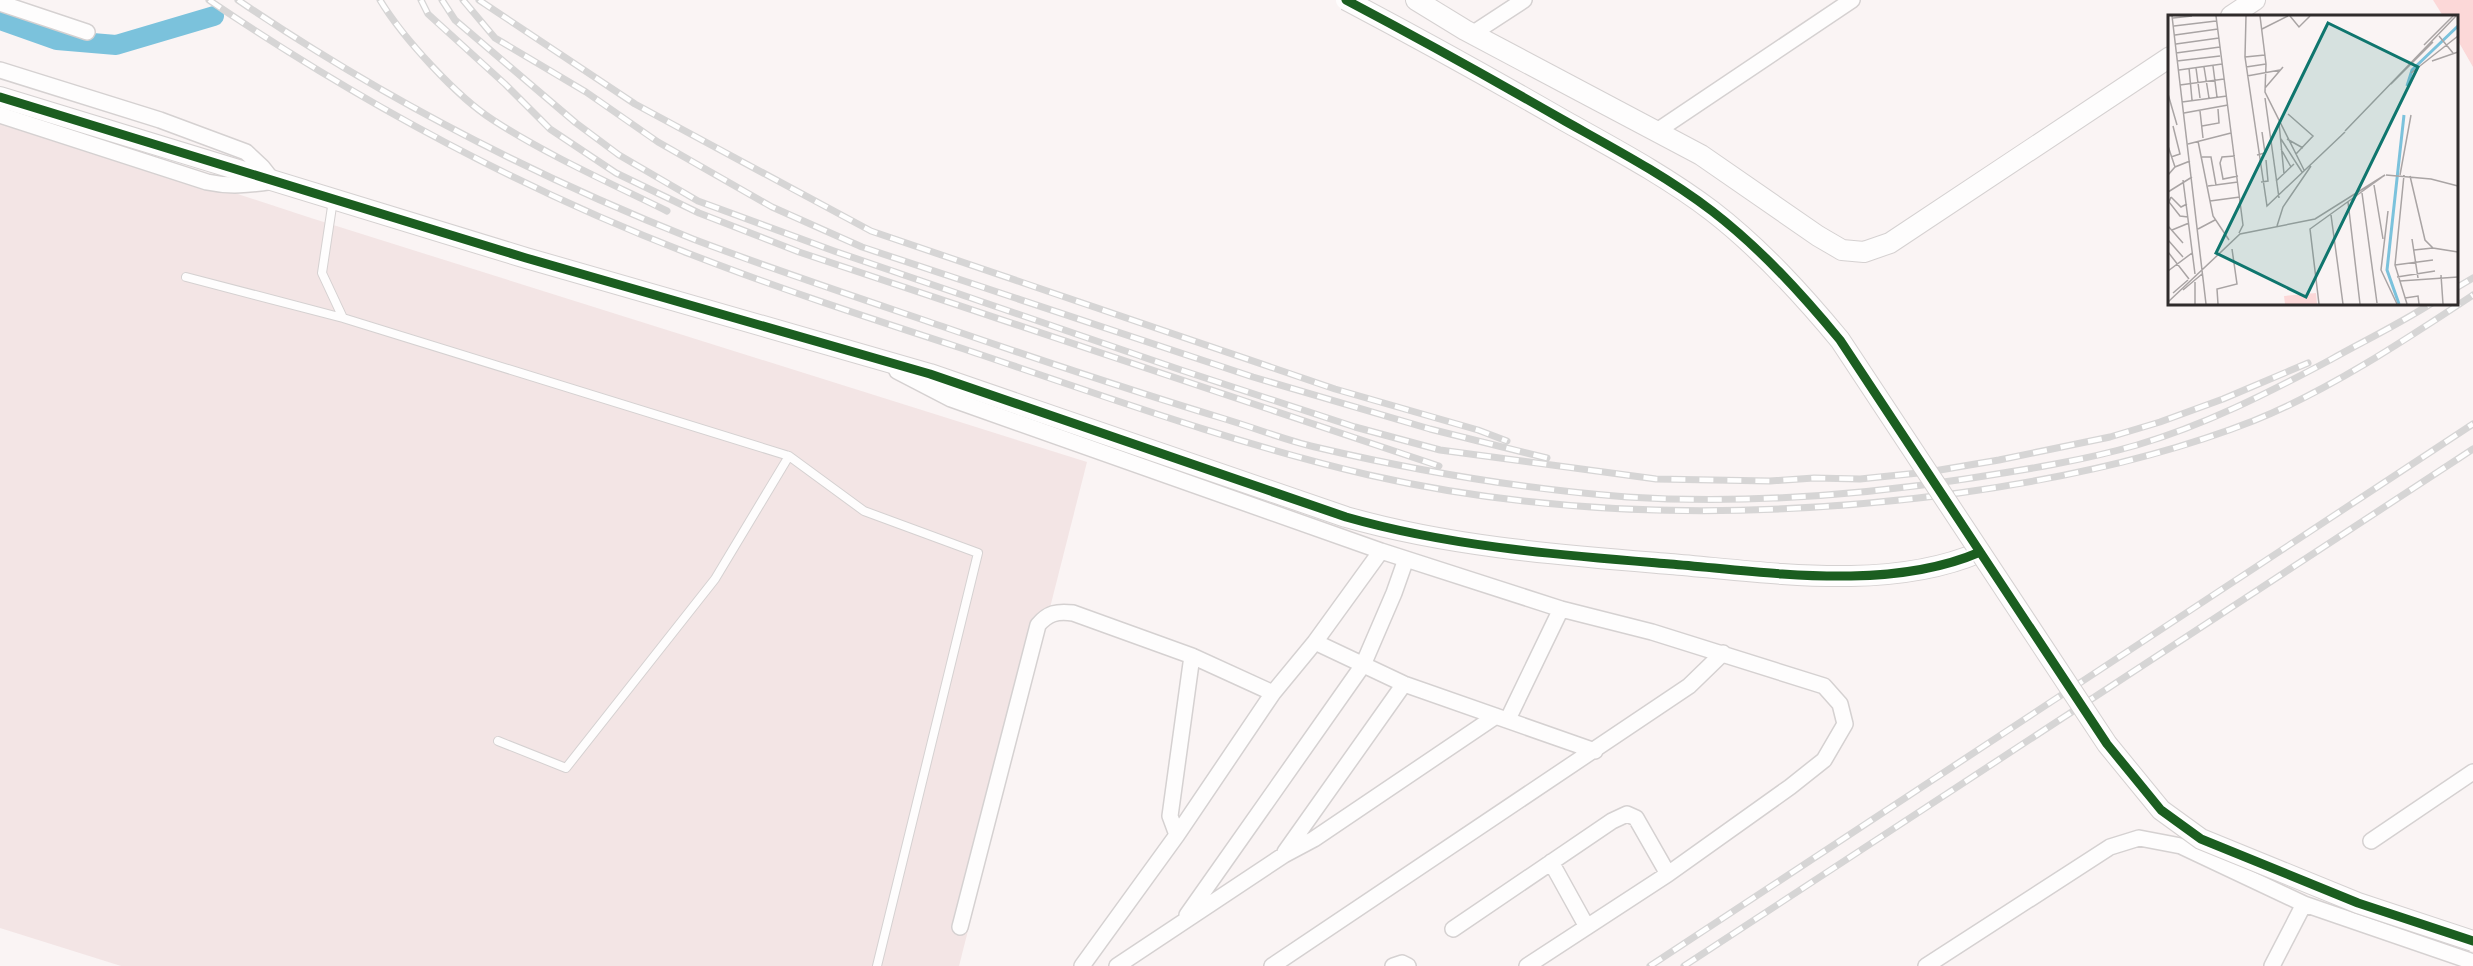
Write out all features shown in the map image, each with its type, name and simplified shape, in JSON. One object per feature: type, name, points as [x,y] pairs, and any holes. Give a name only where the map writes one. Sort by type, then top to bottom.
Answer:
[{"type":"street","points":[[1346,0],[1444,52],[1666,177],[1713,212],[1760,252],[1802,294],[1840,340],[2107,744],[2161,810],[2201,839],[2358,903],[2473,941]]},
{"type":"street","points":[[1416,0],[1472,34],[1701,155],[1842,250],[1864,252],[1890,243],[2168,58]]},
{"type":"street","points":[[1472,34],[1524,0]]},
{"type":"street","points":[[1657,131],[1852,0]]},
{"type":"street","points":[[2232,15],[2255,0]]},
{"type":"street","points":[[0,3],[87,32]]},
{"type":"street","points":[[0,70],[160,120],[246,152],[262,166],[273,181]]},
{"type":"street","points":[[0,97],[526,258],[930,374],[1346,517],[1395,531],[1437,539],[1583,557],[1788,575],[1895,574],[1926,570],[1956,562],[1980,552]]},
{"type":"street","points":[[0,115],[207,182],[224,186],[243,186],[273,181]]},
{"type":"street","points":[[872,357],[951,399],[1406,559],[1561,609],[1723,652],[1824,686],[1840,704],[1845,724],[1824,760],[1668,874],[1527,966]]},
{"type":"street","points":[[1082,966],[1177,835],[1273,693],[1315,642],[1382,551]]},
{"type":"street","points":[[1182,924],[1363,665],[1406,559]]},
{"type":"street","points":[[1117,966],[1284,855],[1314,839],[1502,718],[1561,609]]},
{"type":"street","points":[[960,927],[1038,625],[1044,618],[1053,613],[1073,613],[1192,656],[1273,693]]},
{"type":"street","points":[[1315,642],[1404,684],[1595,751]]},
{"type":"street","points":[[1272,966],[1689,686],[1723,652]]},
{"type":"street","points":[[1177,835],[1170,816],[1192,656]]},
{"type":"street","points":[[1284,855],[1404,684]]},
{"type":"street","points":[[2371,841],[2473,772]]},
{"type":"street","points":[[1453,929],[1612,821],[1627,814],[1636,818],[1668,874]]},
{"type":"street","points":[[1926,966],[2110,847],[2139,838],[2181,846],[2304,903],[2473,962]]},
{"type":"street","points":[[1551,862],[1587,927]]},
{"type":"street","points":[[2272,966],[2304,903]]},
{"type":"street","points":[[1392,966],[1402,963],[1408,966]]},
{"type":"lane","points":[[333,200],[322,273],[343,318]]},
{"type":"lane","points":[[186,277],[343,318],[789,456],[864,511],[978,553],[877,966]]},
{"type":"lane","points":[[498,741],[566,768],[715,579],[789,456]]},
{"type":"shaded area","points":[[2433,0],[2473,0],[2473,67],[2458,41],[2458,15],[2442,15]]},
{"type":"shaded area","points":[[0,116],[311,218],[1087,462],[959,966],[121,966],[0,928]]},
{"type":"waterway","points":[[0,20],[57,40],[116,45],[214,16]]},
{"type":"railway","points":[[209,0],[323,73],[442,140],[564,201],[690,254],[861,315],[1165,417],[1267,448],[1369,475],[1515,500],[1589,507],[1663,510],[1811,507],[1959,493],[2071,474],[2181,446],[2281,409],[2366,364],[2473,295]]},
{"type":"railway","points":[[238,0],[346,69],[459,132],[575,189],[693,239],[1017,352],[1292,441],[1392,464],[1509,484],[1627,497],[1754,499],[1839,494],[1923,485],[2074,460],[2137,445],[2212,418],[2307,372],[2430,304]]},
{"type":"railway","points":[[380,0],[402,31],[431,65],[479,110],[556,157],[667,211]]},
{"type":"railway","points":[[421,0],[428,14],[505,84],[550,129],[616,173],[699,213],[799,252],[1439,466]]},
{"type":"railway","points":[[442,0],[455,20],[576,123],[619,155],[698,201],[834,251],[1181,370],[1355,427],[1440,450],[1656,479],[1770,481],[1814,478],[1860,479],[1928,472],[2110,437],[2223,399],[2308,363]]},
{"type":"railway","points":[[463,0],[495,38],[586,92],[658,142],[772,207],[862,247],[1253,377],[1430,429],[1547,458]]},
{"type":"railway","points":[[479,0],[635,104],[871,231],[1335,389],[1478,430],[1507,441]]},
{"type":"railway","points":[[2458,287],[2473,278]]},
{"type":"railway","points":[[1650,966],[2473,424]]},
{"type":"railway","points":[[1684,966],[2473,449]]},
{"type":"cycle path","points":[[1346,0],[1658,175],[1712,211],[1763,256],[1795,288],[1840,340],[2107,744],[2161,810],[2201,839],[2358,903],[2473,941]]},
{"type":"cycle path","points":[[0,97],[526,258],[930,374],[1346,517],[1386,527],[1466,543],[1547,553],[1827,576],[1907,572],[1944,564],[1980,552]]}]
